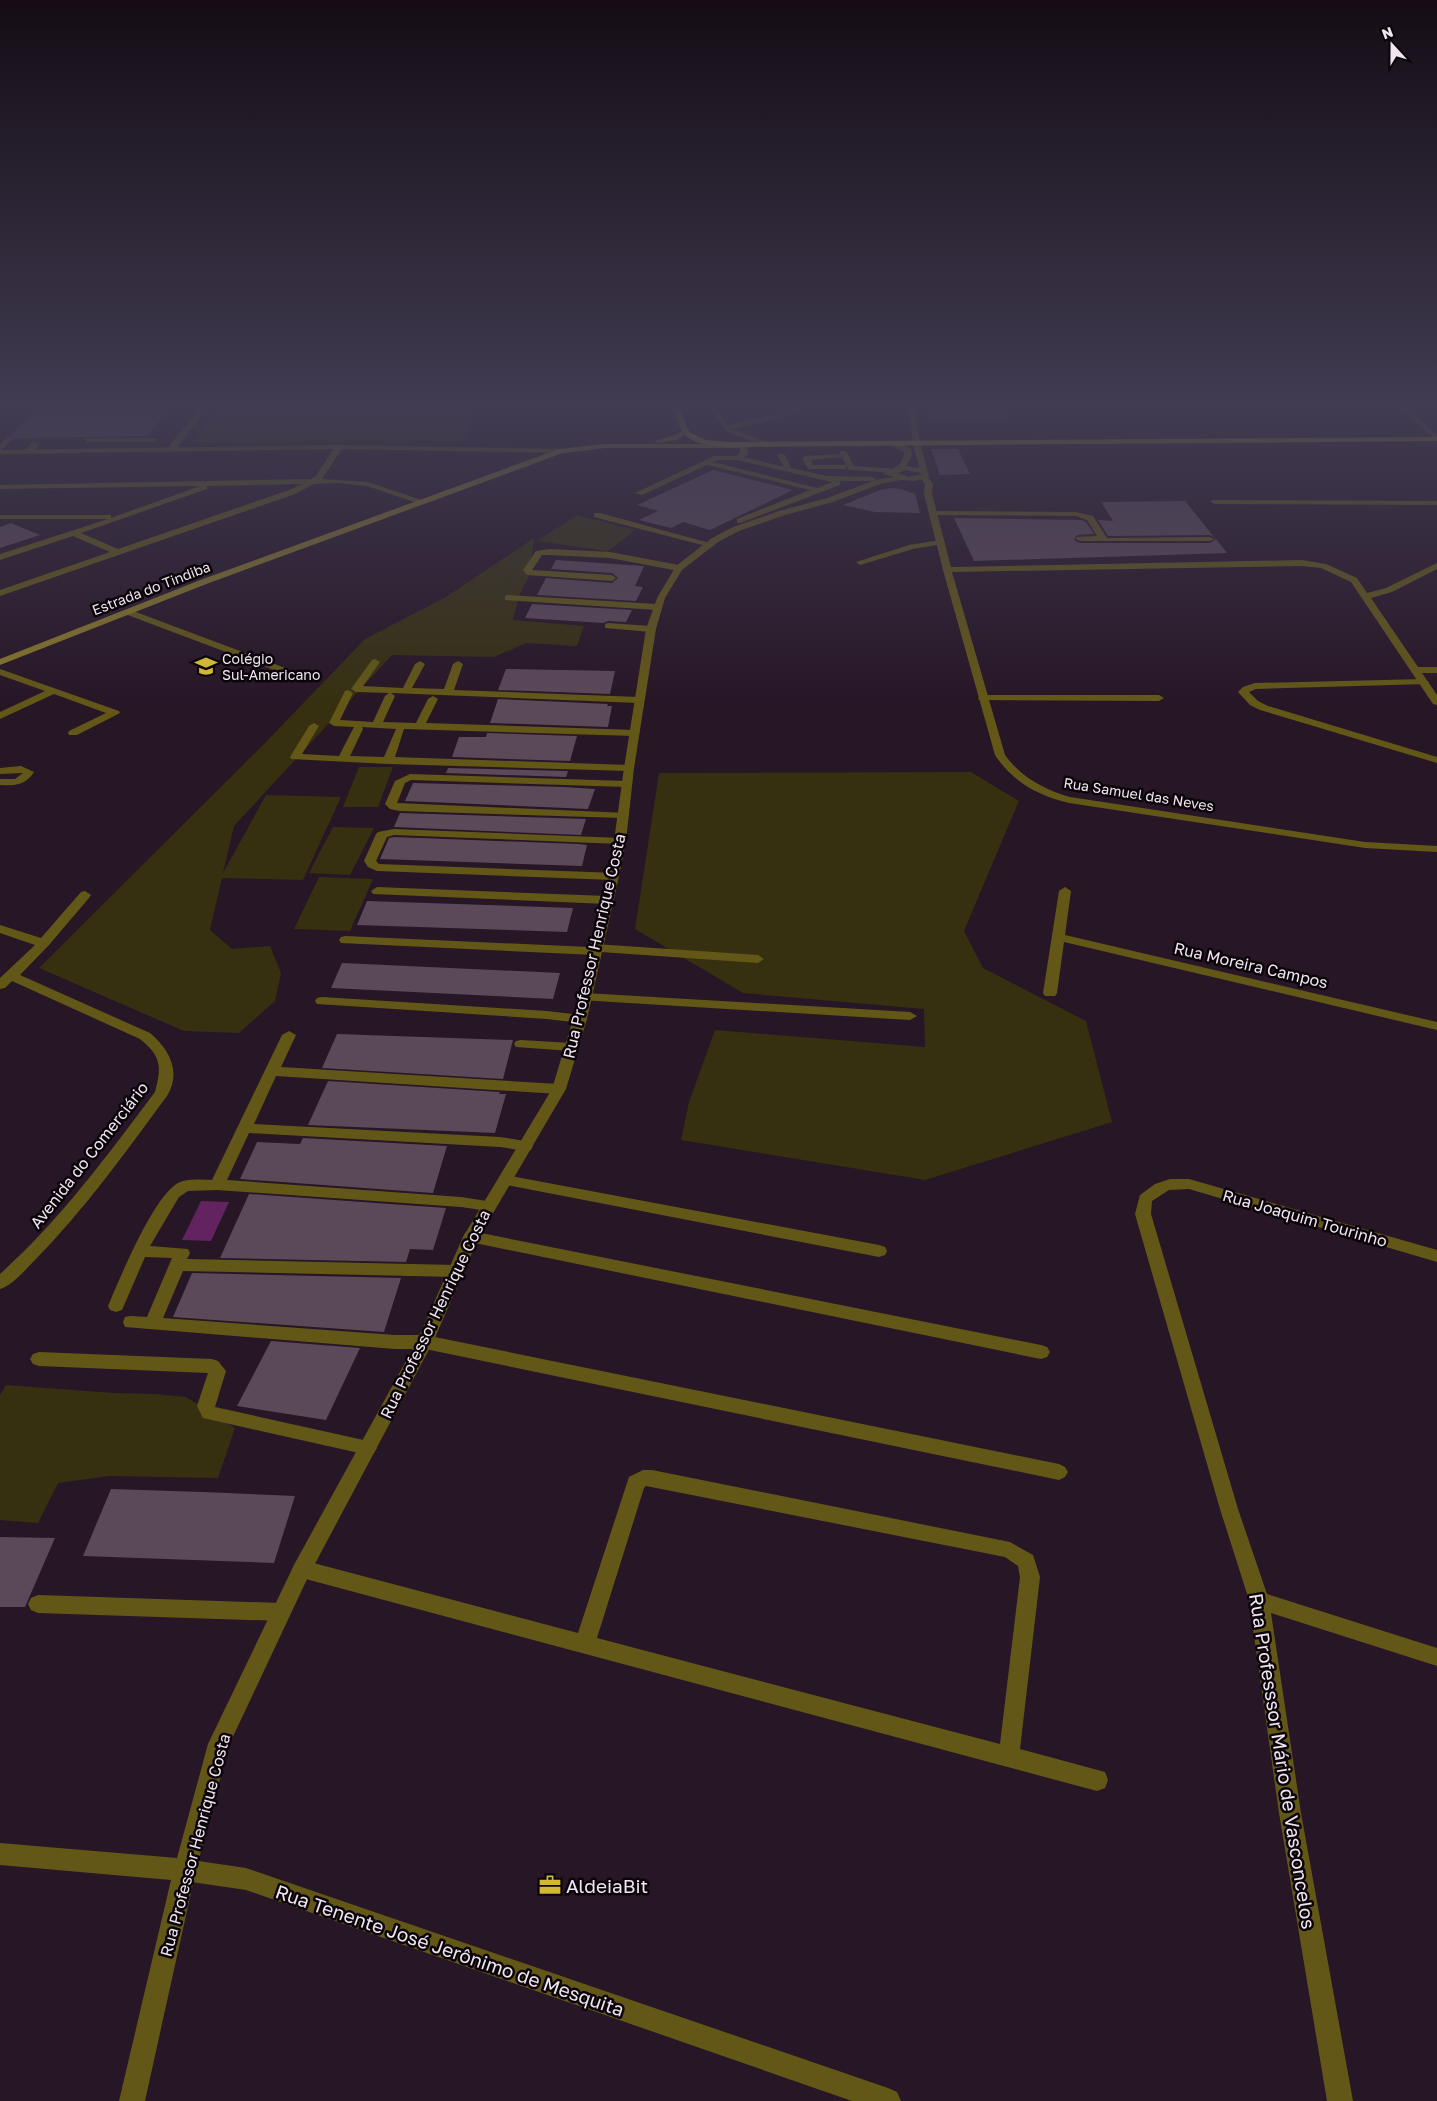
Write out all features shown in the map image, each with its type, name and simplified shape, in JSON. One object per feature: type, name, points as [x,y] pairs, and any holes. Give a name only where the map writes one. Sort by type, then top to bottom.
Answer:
[{"type":"main road","name":"Estrada do Tindiba","points":[[0,662],[412,506]]},
{"type":"street","points":[[0,557],[152,506]]},
{"type":"street","points":[[0,593],[255,506]]},
{"type":"street","points":[[740,521],[777,506]]},
{"type":"street","name":"Rua Professor Henrique Costa","points":[[132,2101],[185,1870],[219,1744],[302,1569],[425,1342],[471,1237],[560,1089],[580,1019],[613,876],[620,841],[639,700],[651,628],[657,607],[668,585],[680,568],[709,544],[736,529],[810,506]]},
{"type":"street","name":"Rua Samuel das Neves","points":[[931,506],[947,570],[1000,755],[1008,769],[1023,781],[1045,792],[1069,800],[1365,845],[1437,849]]},
{"type":"street","points":[[933,513],[1083,515],[1090,518],[1102,538]]},
{"type":"street","points":[[597,515],[709,544]]},
{"type":"street","points":[[0,518],[123,517]]},
{"type":"street","points":[[73,533],[117,552]]},
{"type":"street","points":[[1080,538],[1102,538],[1104,540],[1210,539]]},
{"type":"street","points":[[860,562],[912,547],[940,542]]},
{"type":"street","points":[[612,578],[530,573],[527,570],[539,553],[549,552],[610,555],[680,568]]},
{"type":"street","points":[[947,570],[1302,563],[1323,566],[1354,580],[1367,596],[1437,702]]},
{"type":"street","points":[[1367,596],[1389,590],[1437,566]]},
{"type":"street","points":[[508,598],[657,607]]},
{"type":"street","points":[[128,612],[301,677]]},
{"type":"street","points":[[626,624],[651,628]]},
{"type":"street","points":[[608,626],[651,628]]},
{"type":"street","points":[[376,662],[356,689],[639,700]]},
{"type":"street","points":[[406,691],[420,664]]},
{"type":"street","points":[[448,693],[458,664]]},
{"type":"street","points":[[1416,670],[1437,670]]},
{"type":"street","points":[[0,672],[115,713],[73,733]]},
{"type":"street","points":[[1424,682],[1255,686],[1243,692],[1254,703],[1264,708],[1437,760]]},
{"type":"street","points":[[0,716],[53,691]]},
{"type":"street","points":[[348,693],[334,723],[635,733]]},
{"type":"street","points":[[378,725],[390,696]]},
{"type":"street","points":[[983,698],[1159,698]]},
{"type":"street","points":[[420,726],[433,699]]},
{"type":"street","points":[[314,726],[295,757],[629,768]]},
{"type":"street","points":[[344,759],[358,729]]},
{"type":"street","points":[[388,761],[400,730]]},
{"type":"street","points":[[0,771],[21,769],[29,772],[29,775],[24,779],[0,782]]},
{"type":"street","points":[[623,815],[400,808],[394,807],[391,804],[400,781],[410,777],[627,784]]},
{"type":"street","points":[[613,876],[377,866],[372,865],[370,861],[382,834],[394,832],[620,841]]},
{"type":"street","points":[[377,891],[607,900]]},
{"type":"street","points":[[1050,993],[1065,891]]},
{"type":"street","points":[[0,985],[12,976],[43,943],[84,895]]},
{"type":"street","points":[[0,929],[43,943]]},
{"type":"street","name":"Rua Moreira Campos","points":[[1058,937],[1437,1026]]},
{"type":"street","points":[[345,940],[758,959]]},
{"type":"street","name":"Avenida do Comerciário","points":[[0,1283],[28,1259],[73,1210],[162,1093],[168,1074],[166,1061],[158,1046],[145,1036],[12,976]]},
{"type":"street","points":[[585,997],[910,1016]]},
{"type":"street","points":[[322,1001],[547,1015],[580,1019]]},
{"type":"street","points":[[217,1185],[289,1035]]},
{"type":"street","points":[[521,1044],[572,1047]]},
{"type":"street","points":[[271,1071],[560,1089]]},
{"type":"street","points":[[244,1128],[500,1142],[526,1146]]},
{"type":"street","points":[[506,1180],[879,1251]]},
{"type":"street","name":"Rua Joaquim Tourinho","points":[[1173,1183],[1189,1184],[1437,1256]]},
{"type":"street","name":"Rua Professsor Mário de Vasconcelos","points":[[1173,1183],[1156,1189],[1144,1199],[1143,1214],[1229,1509],[1259,1600],[1290,1813],[1340,2101]]},
{"type":"street","points":[[116,1306],[140,1251],[178,1189],[185,1186],[217,1185],[461,1202],[488,1206]]},
{"type":"street","points":[[471,1237],[1040,1352]]},
{"type":"street","points":[[140,1251],[182,1253],[153,1323]]},
{"type":"street","points":[[177,1265],[456,1271]]},
{"type":"street","points":[[131,1322],[386,1341],[425,1342],[1059,1472]]},
{"type":"street","points":[[38,1359],[212,1366],[217,1371],[206,1406],[209,1413],[368,1448]]},
{"type":"street","points":[[585,1643],[636,1483],[642,1478],[662,1480],[1010,1550],[1026,1562],[1030,1577],[1009,1756]]},
{"type":"street","points":[[302,1569],[1096,1780]]},
{"type":"street","points":[[1259,1600],[1437,1657]]},
{"type":"street","points":[[38,1604],[281,1612]]},
{"type":"street","name":"Rua Tenente José Jerônimo de Mesquita","points":[[0,1854],[185,1870],[246,1879],[888,2101]]},
{"type":"shaded area","points":[[577,515],[635,530],[608,551],[537,541]]},
{"type":"shaded area","points":[[534,538],[529,576],[519,596],[513,620],[584,626],[577,646],[526,643],[494,657],[392,655],[234,826],[223,873],[266,795],[341,797],[303,880],[222,878],[210,930],[232,949],[270,946],[281,973],[275,1001],[239,1033],[184,1031],[39,968],[265,743],[365,639],[446,597]]},
{"type":"shaded area","points":[[359,767],[393,767],[378,807],[343,807]]},
{"type":"shaded area","points":[[971,772],[1019,801],[964,931],[983,968],[1086,1021],[1112,1122],[925,1180],[681,1140],[689,1102],[715,1030],[925,1047],[924,1009],[743,993],[635,929],[659,773]]},
{"type":"shaded area","points":[[333,827],[374,828],[350,875],[309,873]]},
{"type":"shaded area","points":[[319,877],[373,879],[350,931],[294,929]]},
{"type":"shaded area","points":[[201,1201],[229,1202],[211,1241],[182,1240]]},
{"type":"shaded area","points":[[6,1385],[186,1397],[235,1428],[218,1478],[109,1476],[58,1483],[38,1523],[0,1520],[0,1395]]},
{"type":"building","points":[[641,506],[760,506],[710,530],[683,522],[671,528],[639,520],[658,511]]},
{"type":"building","points":[[848,506],[918,506],[920,513],[875,512]]},
{"type":"building","points":[[1104,506],[1189,506],[1214,537],[1210,535],[1108,536],[1098,520],[1113,521]]},
{"type":"building","points":[[954,518],[1081,520],[1086,522],[1094,534],[1077,535],[1074,540],[1080,543],[1210,543],[1216,539],[1227,553],[974,561]]},
{"type":"building","points":[[11,523],[40,535],[0,548],[0,527]]},
{"type":"building","points":[[556,560],[644,566],[635,586],[643,587],[636,601],[537,595],[546,578],[612,583],[618,578],[612,573],[551,569]]},
{"type":"building","points":[[532,604],[632,610],[626,622],[608,621],[603,623],[525,618]]},
{"type":"building","points":[[506,669],[615,671],[610,694],[498,690]]},
{"type":"building","points":[[498,699],[608,704],[607,706],[612,706],[608,727],[490,723]]},
{"type":"building","points":[[487,733],[577,736],[570,761],[452,757],[459,737],[486,737]]},
{"type":"building","points":[[448,768],[568,771],[566,777],[446,773]]},
{"type":"building","points":[[413,783],[595,789],[588,809],[405,801]]},
{"type":"building","points":[[400,813],[586,819],[581,835],[394,827]]},
{"type":"building","points":[[389,838],[587,845],[582,866],[380,859]]},
{"type":"building","points":[[367,901],[573,908],[567,932],[357,925]]},
{"type":"building","points":[[342,963],[560,973],[553,999],[331,988]]},
{"type":"building","points":[[337,1034],[513,1040],[503,1079],[322,1068]]},
{"type":"building","points":[[328,1081],[500,1092],[499,1094],[506,1094],[495,1133],[308,1125]]},
{"type":"building","points":[[303,1138],[447,1146],[433,1193],[240,1179],[257,1142],[300,1144]]},
{"type":"building","points":[[249,1194],[446,1208],[433,1250],[410,1249],[406,1262],[220,1258]]},
{"type":"building","points":[[192,1273],[401,1278],[384,1332],[173,1317]]},
{"type":"building","points":[[271,1341],[360,1348],[326,1420],[237,1406]]},
{"type":"building","points":[[111,1489],[295,1496],[274,1563],[83,1556]]},
{"type":"building","points":[[0,1537],[55,1538],[25,1607],[0,1607]]},
{"type":"place","name":"Colégio Sul-Americano","points":[[206,666]]},
{"type":"place","name":"AldeiaBit","points":[[550,1885]]}]
